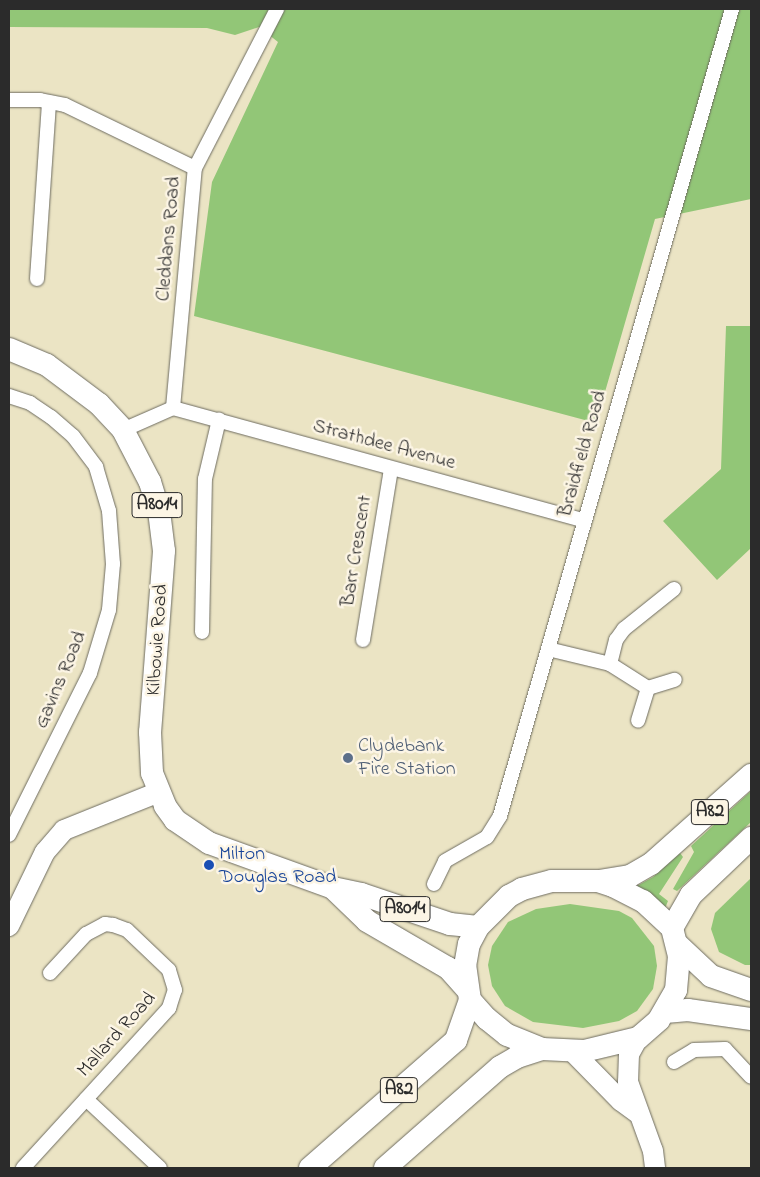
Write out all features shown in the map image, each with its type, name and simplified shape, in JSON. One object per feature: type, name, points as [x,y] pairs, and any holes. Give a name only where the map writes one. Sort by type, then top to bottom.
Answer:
[{"type":"main road","name":"Kilbowie Road","points":[[9,349],[66,377],[99,404],[123,430],[150,482],[159,511],[164,551],[150,732],[152,773],[158,792],[175,820],[195,836],[333,888],[362,894],[450,924],[478,927]]},
{"type":"main road","name":"A82","points":[[310,1168],[456,1040],[468,994],[467,955],[478,927],[498,905],[522,889],[552,881],[598,881],[630,876],[651,864],[751,775]]},
{"type":"main road","points":[[9,926],[45,852],[64,830],[158,792]]},
{"type":"main road","name":"A82","points":[[468,994],[497,1028],[518,1041],[542,1049],[572,1051],[610,1046],[638,1038],[665,1012],[678,979],[675,937],[691,895],[751,838]]},
{"type":"main road","name":"A82","points":[[598,881],[643,901],[675,937]]},
{"type":"main road","name":"Kilbowie Road","points":[[333,888],[367,921],[448,968],[468,994]]},
{"type":"main road","points":[[675,937],[711,976],[751,990]]},
{"type":"main road","points":[[665,1012],[688,1010],[751,1019]]},
{"type":"main road","points":[[638,1038],[631,1046],[628,1082],[636,1112],[653,1151],[655,1168]]},
{"type":"main road","name":"A82","points":[[385,1168],[500,1067],[517,1057],[542,1049]]},
{"type":"main road","points":[[572,1051],[621,1101],[636,1112]]},
{"type":"street","name":"Cleddans Road","points":[[173,408],[195,168],[278,9]]},
{"type":"street","name":"Braidfield Road","points":[[434,884],[445,861],[487,836],[500,816],[732,9]]},
{"type":"street","points":[[9,100],[49,102],[65,105],[195,168]]},
{"type":"street","points":[[37,279],[49,102]]},
{"type":"street","name":"Gavins Road","points":[[9,396],[30,403],[51,417],[73,436],[96,467],[109,511],[113,564],[108,610],[90,673],[9,836]]},
{"type":"street","points":[[123,430],[173,408]]},
{"type":"street","name":"Strathdee Avenue","points":[[173,408],[585,521]]},
{"type":"street","points":[[202,632],[205,479],[219,420]]},
{"type":"street","name":"Barr Crescent","points":[[363,640],[391,469]]},
{"type":"street","points":[[610,664],[616,640],[624,629],[674,589]]},
{"type":"street","points":[[548,649],[610,664],[648,688],[675,680]]},
{"type":"street","points":[[638,720],[648,688]]},
{"type":"street","name":"Mallard Road","points":[[23,1168],[170,1008],[173,1001],[174,980],[169,970],[127,930],[105,924],[86,934],[50,973]]},
{"type":"street","points":[[674,1062],[694,1050],[725,1049],[751,1076]]},
{"type":"street","points":[[86,1099],[160,1168]]},
{"type":"green space","points":[[9,9],[751,9],[751,199],[655,219],[596,423],[194,316],[212,182],[278,42],[259,27],[235,35],[207,28],[9,27]]},
{"type":"green space","points":[[726,326],[751,326],[751,548],[717,580],[663,521],[721,469]]},
{"type":"green space","points":[[751,791],[751,822],[677,891],[673,889],[694,852],[691,846]]},
{"type":"green space","points":[[680,853],[683,857],[659,894],[668,901],[664,911],[635,887],[653,877]]},
{"type":"green space","points":[[751,878],[751,965],[745,965],[719,952],[711,929],[715,913]]},
{"type":"green space","points":[[570,904],[619,911],[632,918],[654,946],[657,966],[653,989],[637,1011],[619,1021],[583,1028],[533,1022],[505,1006],[492,986],[488,965],[492,946],[508,922],[536,909]]},
{"type":"place","name":"Clydebank Fire Station","points":[[348,758]]},
{"type":"place","name":"Milton Douglas Road","points":[[209,865]]}]
